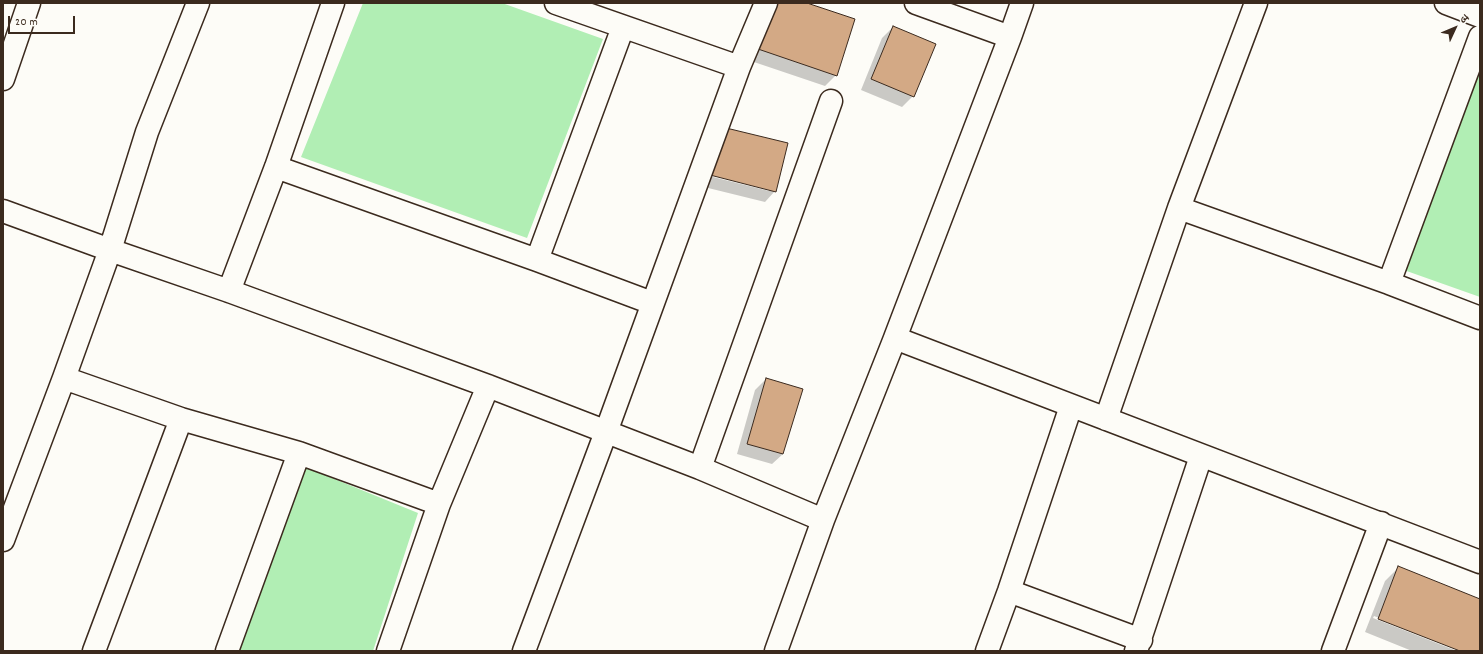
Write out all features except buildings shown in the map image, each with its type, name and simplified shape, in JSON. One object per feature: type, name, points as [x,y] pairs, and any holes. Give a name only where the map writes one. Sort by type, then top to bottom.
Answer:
[{"type":"street","points":[[3,79],[29,3]]},
{"type":"street","points":[[3,540],[110,250],[147,132],[198,3]]},
{"type":"street","points":[[229,291],[276,167],[333,3]]},
{"type":"street","points":[[556,3],[739,67]]},
{"type":"street","points":[[524,651],[606,432],[739,67],[766,3]]},
{"type":"street","points":[[916,3],[1010,37]]},
{"type":"street","points":[[776,651],[823,520],[895,338],[1022,3]]},
{"type":"street","points":[[1106,419],[1179,208],[1256,3]]},
{"type":"street","points":[[1446,3],[1480,16]]},
{"type":"street","points":[[537,260],[623,27]]},
{"type":"street","points":[[1388,283],[1480,37]]},
{"type":"street","points":[[700,468],[831,101]]},
{"type":"street","points":[[276,167],[537,260],[652,303]]},
{"type":"street","points":[[1179,208],[1388,283],[1480,318]]},
{"type":"street","points":[[3,211],[229,291],[488,386],[700,468],[823,520]]},
{"type":"street","points":[[895,338],[1480,562]]},
{"type":"street","points":[[64,378],[181,419],[299,453],[439,504]]},
{"type":"street","points":[[388,651],[439,504],[488,386]]},
{"type":"street","points":[[987,651],[1009,591],[1071,406]]},
{"type":"street","points":[[94,651],[181,419]]},
{"type":"street","points":[[227,651],[299,453]]},
{"type":"street","points":[[1009,591],[1138,645],[1201,456]]},
{"type":"street","points":[[1333,651],[1381,523]]},
{"type":"green space","points":[[363,3],[502,3],[603,39],[527,238],[301,157]]},
{"type":"green space","points":[[1480,59],[1480,297],[1401,269]]},
{"type":"green space","points":[[305,467],[418,513],[373,651],[239,651]]}]
